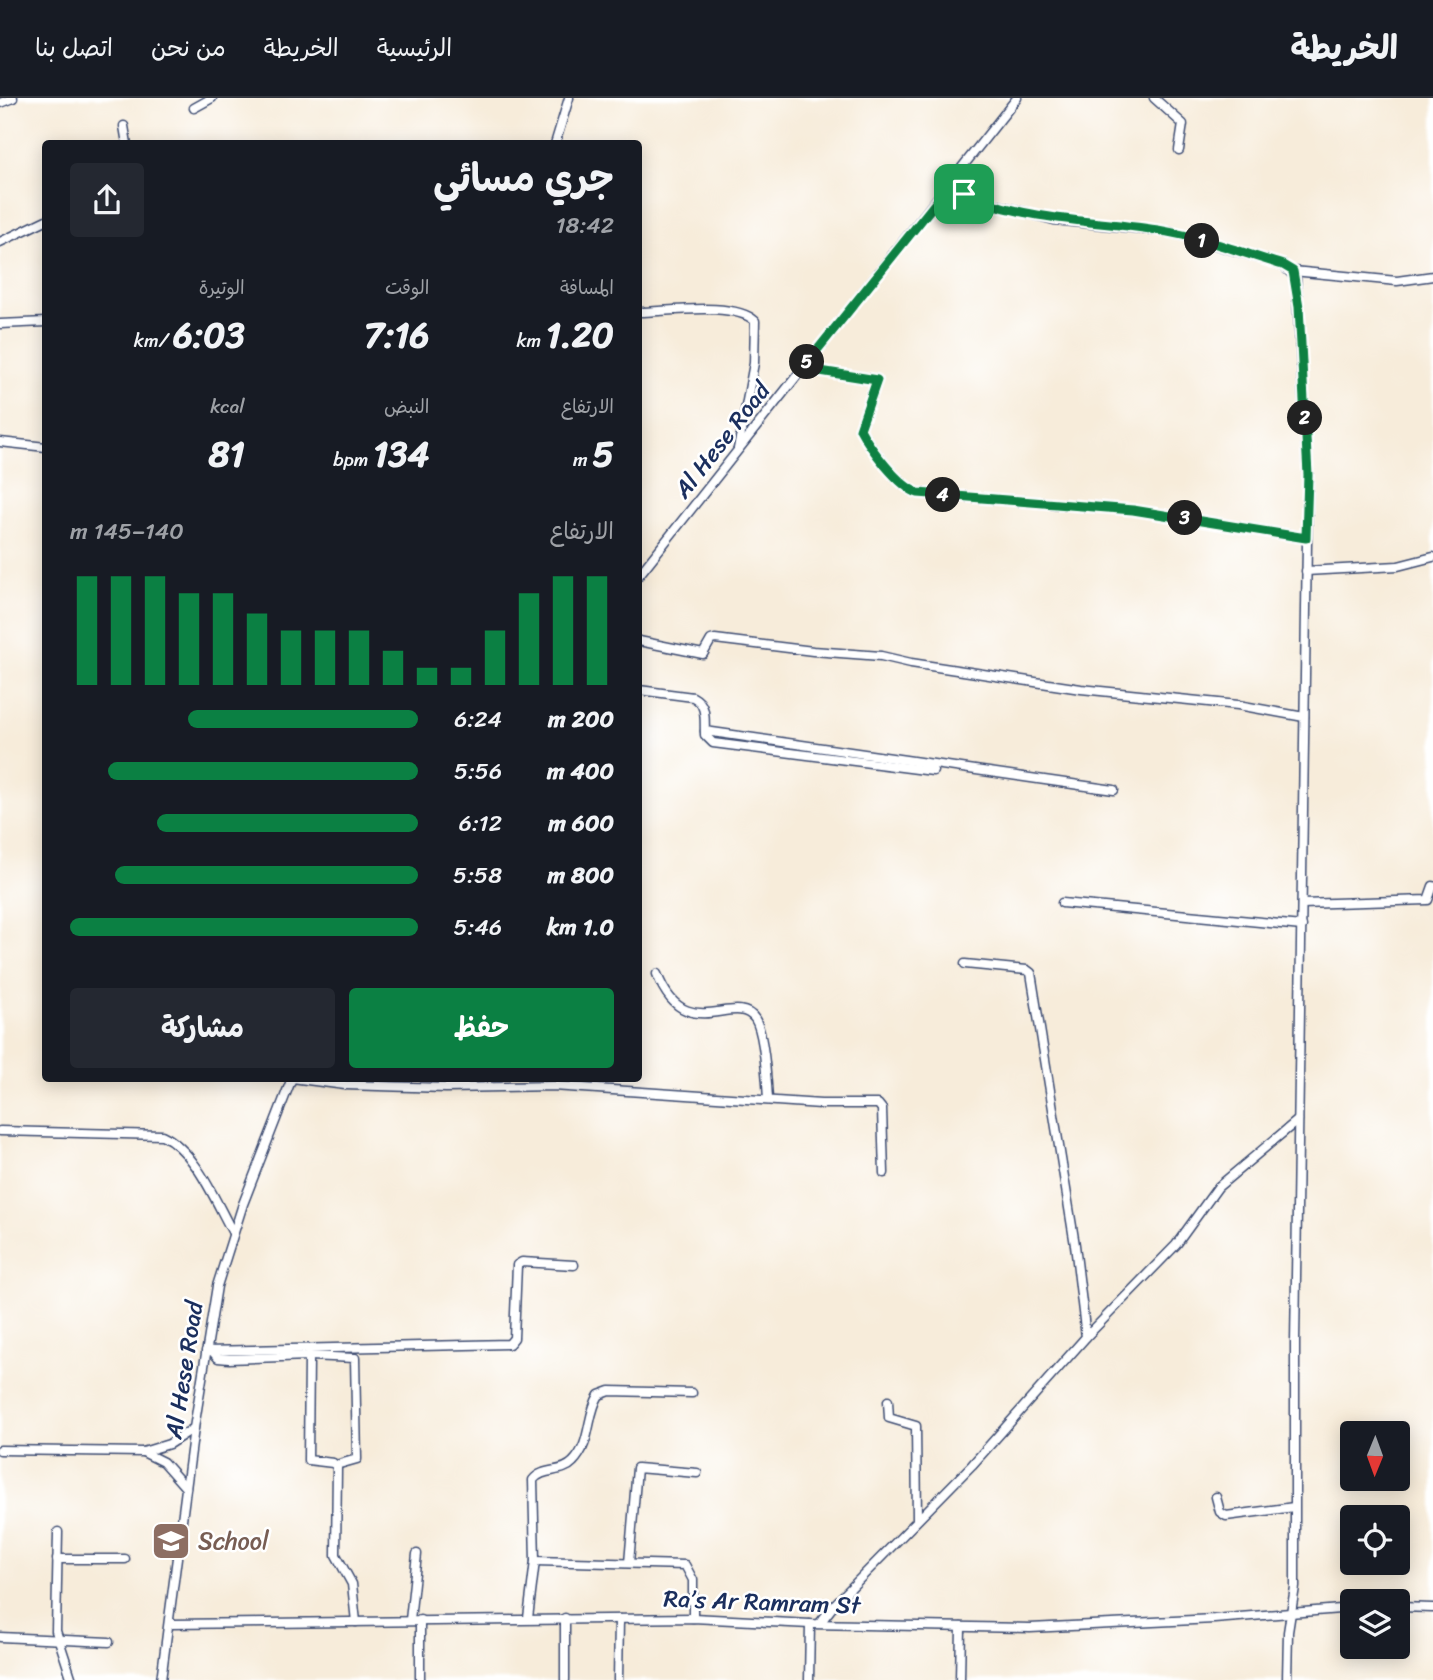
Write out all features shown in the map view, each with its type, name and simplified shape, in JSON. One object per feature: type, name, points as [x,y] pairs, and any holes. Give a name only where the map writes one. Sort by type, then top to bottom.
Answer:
[{"type":"street","points":[[0,103],[13,98]]},
{"type":"street","points":[[194,108],[212,98]]},
{"type":"street","points":[[556,140],[569,98]]},
{"type":"street","name":"Al Hese Road","points":[[642,571],[1017,98]]},
{"type":"street","points":[[1154,98],[1183,124],[1180,150]]},
{"type":"street","points":[[124,126],[126,140]]},
{"type":"street","points":[[949,186],[975,199],[1054,220],[1153,230],[1193,238],[1283,265],[1293,271],[1385,281],[1433,276]]},
{"type":"street","points":[[0,242],[42,222]]},
{"type":"street","points":[[1287,1680],[1295,1587],[1298,1121],[1308,475],[1299,307],[1293,271]]},
{"type":"street","points":[[642,312],[668,309],[710,311],[745,314],[755,321],[757,331],[754,363],[737,452]]},
{"type":"street","points":[[0,324],[42,322]]},
{"type":"street","points":[[806,364],[820,371],[877,380],[860,429],[876,456],[892,470],[902,485],[918,493],[1133,510],[1306,538]]},
{"type":"street","points":[[0,442],[42,447]]},
{"type":"street","points":[[1306,571],[1398,566],[1433,557]]},
{"type":"street","points":[[642,642],[703,654],[710,640],[715,639],[813,652],[881,656],[1060,686],[1238,705],[1304,717]]},
{"type":"street","points":[[642,690],[699,700],[704,706],[707,740],[713,743],[933,771]]},
{"type":"street","points":[[705,731],[1114,790]]},
{"type":"street","points":[[1302,904],[1428,900],[1433,886]]},
{"type":"street","points":[[1062,903],[1302,926]]},
{"type":"street","points":[[965,964],[1027,970],[1031,974],[1075,1245],[1086,1337]]},
{"type":"street","points":[[657,974],[665,995],[687,1011],[733,1011],[748,1013],[755,1019],[767,1070],[768,1099]]},
{"type":"street","name":"Al Hese Road","points":[[161,1680],[194,1428],[209,1351],[217,1286],[233,1233],[290,1082]]},
{"type":"street","points":[[322,1082],[345,1085],[416,1083],[564,1086],[881,1105],[884,1173]]},
{"type":"street","points":[[820,1623],[971,1465],[1086,1337],[1176,1245],[1218,1187],[1298,1121]]},
{"type":"street","points":[[0,1131],[162,1135],[181,1147],[188,1156],[233,1233]]},
{"type":"street","points":[[209,1351],[218,1358],[229,1359],[509,1344],[514,1338],[517,1265],[522,1262],[574,1265]]},
{"type":"street","points":[[209,1351],[335,1353],[355,1358],[358,1450],[354,1462],[336,1465],[308,1460],[309,1356]]},
{"type":"street","points":[[528,1618],[535,1561],[533,1480],[537,1475],[564,1469],[586,1446],[594,1403],[599,1395],[610,1391],[692,1393]]},
{"type":"street","points":[[888,1401],[889,1418],[916,1426],[917,1519]]},
{"type":"street","points":[[0,1450],[143,1452],[169,1444],[194,1428]]},
{"type":"street","points":[[143,1452],[163,1462],[186,1488]]},
{"type":"street","points":[[336,1465],[336,1555],[352,1584],[356,1622]]},
{"type":"street","points":[[629,1563],[637,1468],[697,1473]]},
{"type":"street","points":[[1216,1497],[1220,1511],[1226,1516],[1294,1507]]},
{"type":"street","points":[[58,1532],[55,1631],[72,1680]]},
{"type":"street","points":[[410,1620],[417,1555]]},
{"type":"street","points":[[57,1559],[125,1559]]},
{"type":"street","points":[[535,1561],[685,1566],[693,1580],[693,1618]]},
{"type":"street","points":[[1410,1607],[1433,1608]]},
{"type":"street","name":"Ra’s Ar Ramram St","points":[[170,1624],[693,1618],[961,1627],[1082,1625],[1340,1609]]},
{"type":"street","points":[[565,1618],[565,1680]]},
{"type":"street","points":[[618,1619],[618,1680]]},
{"type":"street","points":[[420,1620],[420,1680]]},
{"type":"street","points":[[809,1680],[810,1623]]},
{"type":"street","points":[[960,1680],[961,1627]]},
{"type":"street","points":[[0,1637],[109,1642]]},
{"type":"place","name":"School","points":[[171,1541]]},
{"type":"route","points":[[949,186],[964,194],[1054,220],[1130,227],[1193,238],[1283,265],[1293,271],[1299,307],[1308,475],[1306,538],[1133,510],[918,493],[902,485],[896,474],[876,456],[860,429],[861,419],[877,380],[874,377],[820,371],[806,364],[949,186]]}]
